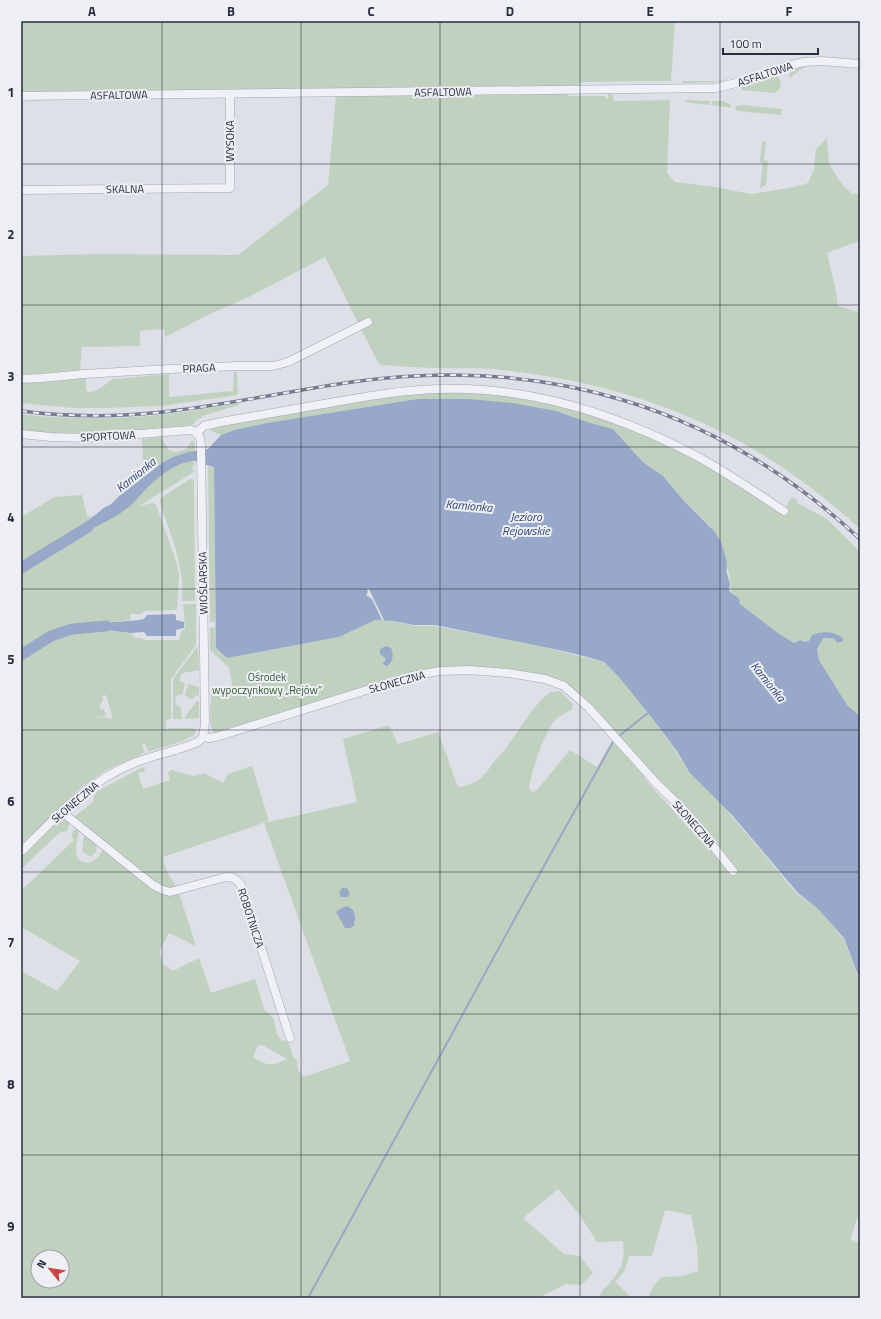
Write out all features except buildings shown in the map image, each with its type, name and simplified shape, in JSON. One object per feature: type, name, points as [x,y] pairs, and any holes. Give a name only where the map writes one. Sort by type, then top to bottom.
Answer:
[{"type":"street","name":"ASFALTOWA","points":[[21,96],[716,88],[744,81],[783,67],[804,62],[822,61],[860,64]]},
{"type":"street","name":"WYSOKA","points":[[230,94],[230,188]]},
{"type":"street","name":"SKALNA","points":[[21,190],[230,188]]},
{"type":"street","name":"PRAGA","points":[[21,379],[185,368],[277,365],[288,362],[368,322]]},
{"type":"street","points":[[195,432],[204,426],[222,422],[378,395],[440,389],[463,389],[505,393],[562,403],[595,413],[652,435],[679,447],[718,468],[784,511]]},
{"type":"street","name":"SPORTOWA","points":[[21,434],[51,438],[87,438],[190,430],[195,432]]},
{"type":"street","name":"WIOŚLARSKA","points":[[195,432],[200,437],[201,444],[205,723],[202,737]]},
{"type":"street","name":"SŁONECZNA","points":[[21,852],[89,788],[134,763],[194,744],[202,737],[209,738],[219,736],[412,676],[440,671],[468,670],[506,672],[545,679],[564,686],[588,707],[657,784],[691,818],[733,871]]},
{"type":"street","name":"ROBOTNICZA","points":[[62,812],[153,885],[163,890],[174,892],[226,877],[237,880],[242,888],[290,1038]]},
{"type":"green space","points":[[21,21],[675,21],[671,81],[582,82],[567,96],[605,96],[608,100],[608,93],[613,95],[614,101],[670,100],[667,173],[675,182],[715,187],[751,194],[790,188],[808,183],[814,169],[816,149],[827,138],[829,164],[841,183],[852,194],[860,193],[860,244],[859,241],[827,253],[838,306],[858,312],[860,310],[860,529],[832,504],[802,481],[749,447],[716,429],[648,401],[612,390],[539,375],[494,369],[428,368],[380,365],[325,257],[247,298],[212,313],[165,337],[164,329],[140,331],[140,346],[82,347],[80,370],[21,375],[21,256],[101,254],[238,255],[328,185],[336,95],[21,97]]},
{"type":"green space","points":[[806,65],[790,78],[789,78],[792,70]]},
{"type":"green space","points":[[774,74],[779,78],[781,84],[778,91],[775,93],[742,90],[741,88],[744,85]]},
{"type":"green space","points":[[728,79],[716,82],[683,83],[682,81],[717,81]]},
{"type":"green space","points":[[686,100],[710,101],[710,105],[685,102]]},
{"type":"green space","points":[[712,101],[723,101],[731,105],[731,108],[712,105]]},
{"type":"green space","points":[[743,105],[782,109],[781,115],[739,111],[735,109],[736,106]]},
{"type":"green space","points":[[762,141],[766,142],[764,160],[768,161],[766,185],[760,188],[763,163],[760,162]]},
{"type":"green space","points":[[234,372],[237,372],[238,395],[161,406],[107,408],[72,408],[21,403],[21,381],[86,377],[86,391],[91,392],[99,389],[113,379],[169,374],[169,397],[233,391]]},
{"type":"green space","points":[[469,392],[511,396],[585,412],[665,442],[786,511],[788,503],[792,497],[796,499],[799,504],[827,519],[860,552],[860,716],[847,705],[819,660],[817,650],[800,640],[794,643],[778,633],[740,604],[738,597],[731,591],[728,570],[726,570],[727,562],[721,542],[710,526],[684,501],[663,476],[643,462],[613,429],[587,422],[417,399],[267,423],[234,430],[221,435],[211,431],[209,428],[404,394]]},
{"type":"green space","points":[[238,403],[239,405],[202,416],[202,418],[197,419],[193,425],[83,435],[61,435],[21,431],[21,414],[76,418],[130,417],[184,412]]},
{"type":"green space","points":[[161,437],[169,450],[175,452],[182,451],[187,448],[192,440],[195,444],[195,451],[168,460],[144,476],[142,439]]},
{"type":"green space","points":[[188,460],[192,460],[195,465],[192,467],[194,472],[139,506],[153,503],[156,505],[176,561],[179,576],[177,610],[145,611],[141,614],[131,614],[130,620],[92,624],[92,628],[131,633],[135,638],[142,638],[144,640],[177,640],[180,638],[181,631],[185,629],[183,604],[196,604],[196,645],[171,679],[171,718],[166,721],[166,730],[170,728],[193,728],[196,730],[195,734],[183,741],[148,752],[145,743],[142,744],[145,753],[106,770],[78,790],[21,845],[21,517],[55,497],[82,495],[87,516],[108,520],[160,474]],"holes":[[[104,694],[107,698],[113,719],[98,717],[104,717],[106,714],[99,706],[103,700],[102,697]]]},
{"type":"green space","name":"Ośrodek wypoczynkowy „Rejów”","points":[[208,467],[214,467],[216,648],[227,658],[339,637],[375,620],[394,621],[414,626],[435,626],[544,647],[603,662],[619,676],[676,751],[688,771],[725,808],[797,894],[818,909],[844,939],[860,982],[860,1217],[858,1217],[850,1239],[860,1243],[860,1298],[648,1298],[653,1287],[661,1277],[683,1276],[698,1271],[697,1246],[691,1215],[665,1210],[652,1256],[629,1256],[625,1270],[615,1282],[631,1298],[602,1298],[600,1296],[602,1291],[608,1286],[622,1264],[623,1241],[597,1242],[579,1214],[558,1189],[523,1218],[564,1254],[580,1256],[593,1273],[581,1285],[566,1284],[538,1298],[21,1298],[21,971],[57,991],[80,961],[21,927],[21,891],[74,840],[71,836],[74,830],[79,830],[76,843],[76,853],[79,860],[87,863],[93,861],[98,858],[103,850],[150,887],[179,893],[196,946],[169,933],[159,952],[164,965],[173,971],[199,958],[211,993],[255,979],[265,1011],[273,1018],[277,1034],[280,1038],[284,1041],[287,1040],[294,1058],[297,1060],[298,1070],[304,1077],[350,1061],[264,823],[357,802],[343,739],[389,725],[398,744],[438,732],[458,787],[468,785],[477,781],[486,773],[542,699],[550,692],[560,691],[573,704],[572,710],[557,718],[547,733],[533,771],[529,788],[532,792],[536,791],[570,750],[597,767],[612,741],[643,772],[645,779],[696,836],[702,830],[624,745],[550,677],[529,672],[478,668],[440,668],[410,672],[313,704],[214,733],[210,720],[211,695],[233,689],[228,664],[228,667],[210,650],[210,628],[215,627],[215,622],[210,622]],"holes":[[[258,1045],[264,1046],[287,1059],[275,1064],[269,1064],[263,1063],[253,1057]]]},
{"type":"green space","points":[[190,479],[194,480],[195,601],[182,601],[179,563],[160,502],[161,498]]},
{"type":"green space","points":[[197,647],[199,670],[183,673],[180,676],[180,681],[185,683],[183,694],[177,696],[175,701],[181,708],[182,719],[173,719],[173,679]]},
{"type":"green space","points":[[188,684],[199,687],[199,696],[194,695],[195,698],[189,699],[185,694]]},
{"type":"green space","points":[[199,701],[199,717],[185,719],[196,702]]},
{"type":"green space","points":[[252,766],[269,821],[163,857],[166,869],[176,888],[171,889],[160,886],[73,818],[94,801],[93,798],[96,792],[144,767],[145,771],[138,773],[143,789],[170,780],[168,773],[171,770],[194,776],[204,773],[223,783],[228,774]]},
{"type":"green space","points":[[62,818],[69,823],[67,831],[59,833],[21,869],[21,857],[56,822]]},
{"type":"green space","points":[[84,834],[96,844],[97,847],[95,853],[92,856],[88,856],[82,851]]},
{"type":"water","name":"Jezioro Rejowskie","points":[[417,399],[468,399],[513,403],[556,411],[613,429],[643,462],[663,476],[684,501],[715,532],[721,542],[727,562],[726,570],[730,584],[729,591],[739,598],[740,604],[778,633],[794,643],[800,640],[804,642],[809,641],[812,635],[824,632],[842,637],[843,641],[838,643],[833,638],[823,638],[817,649],[819,660],[847,705],[860,716],[860,980],[844,938],[818,909],[798,893],[732,815],[689,772],[677,751],[648,713],[619,677],[604,662],[549,648],[435,625],[413,625],[394,621],[375,620],[339,637],[227,658],[216,648],[214,467],[198,462],[186,462],[167,471],[121,513],[78,536],[75,531],[162,463],[173,457],[188,452],[208,449],[221,435],[234,430],[267,423]]},
{"type":"water","points":[[147,615],[176,615],[176,620],[184,622],[184,628],[176,630],[176,636],[147,636],[144,632],[131,633],[92,628],[92,624],[139,620],[144,619]]},
{"type":"water","points":[[386,646],[391,648],[393,656],[391,663],[387,666],[382,664],[386,659],[380,654],[380,649]]},
{"type":"water","points":[[342,888],[347,888],[350,894],[347,897],[341,897],[339,893]]},
{"type":"water","points":[[347,906],[353,910],[355,916],[354,926],[351,928],[345,928],[336,912]]},
{"type":"pier","points":[[369,589],[384,620],[382,620],[372,599],[366,595],[368,592],[367,590]]},
{"type":"waterway","name":"Kamionka","points":[[21,568],[88,527]]},
{"type":"waterway","name":"Kamionka","points":[[21,655],[51,636],[72,629],[106,626]]},
{"type":"waterway","points":[[619,736],[648,713]]},
{"type":"waterway","points":[[308,1298],[613,742]]},
{"type":"railway","points":[[21,411],[74,415],[145,414],[210,406],[352,382],[423,376],[492,376],[559,385],[624,400],[687,424],[747,455],[805,493],[860,539]]}]
